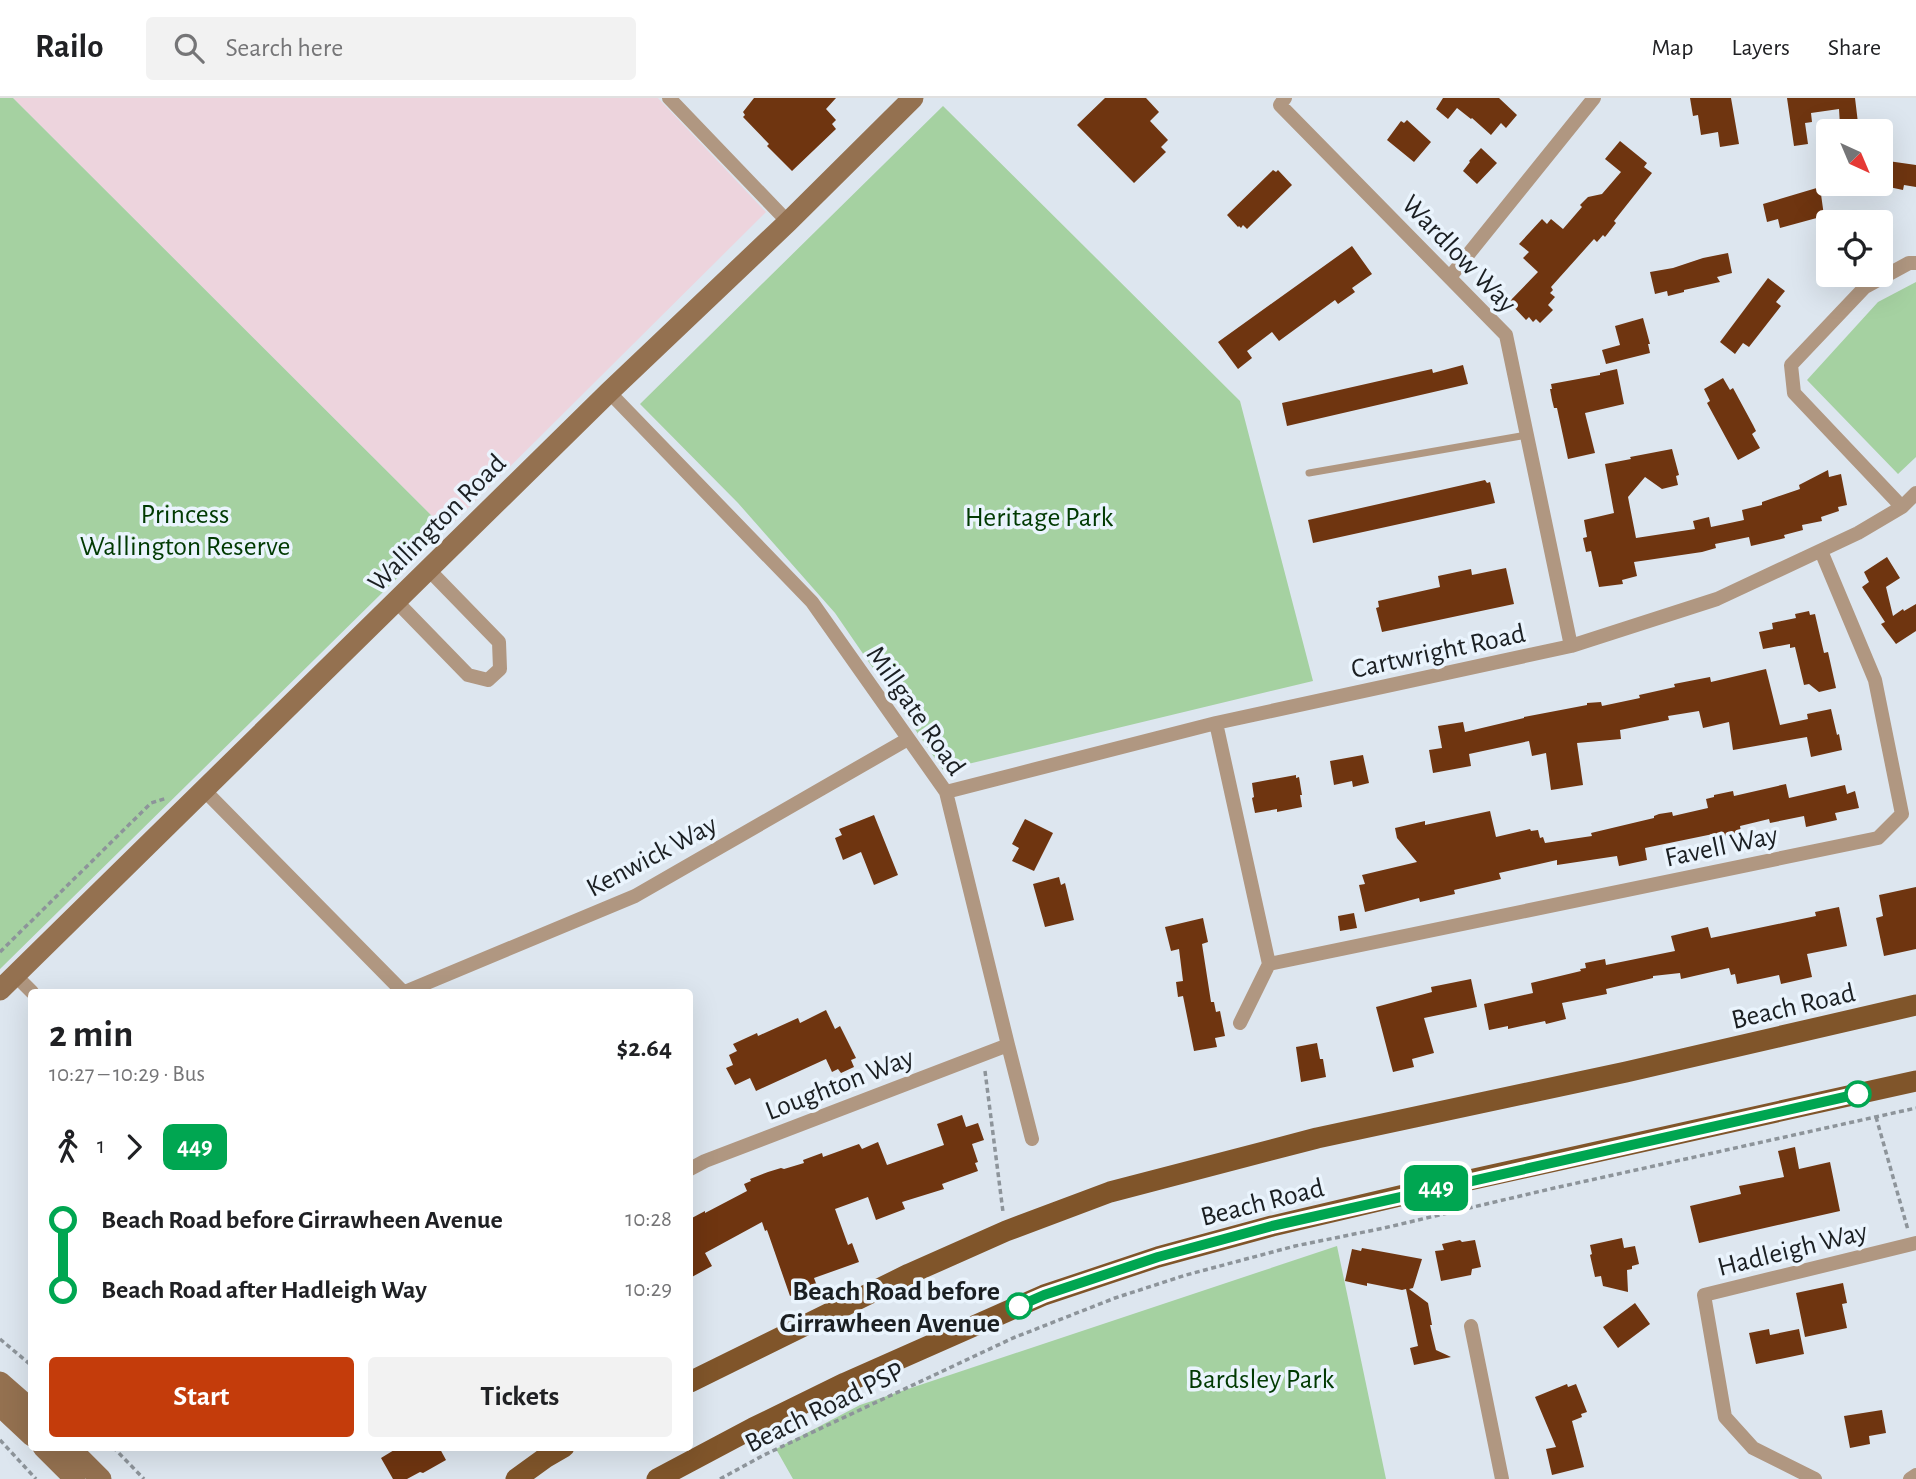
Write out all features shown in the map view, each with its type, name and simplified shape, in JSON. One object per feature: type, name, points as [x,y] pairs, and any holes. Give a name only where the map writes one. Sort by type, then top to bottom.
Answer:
[{"type":"main road","name":"Beach Road","points":[[693,1381],[909,1274],[1006,1231],[1110,1192],[1317,1138],[1626,1072],[1916,1005]]},
{"type":"main road","name":"Beach Road","points":[[657,1479],[845,1383],[1044,1295],[1158,1257],[1399,1196],[1916,1081]]},
{"type":"main road","points":[[516,1479],[557,1451]]},
{"type":"street","points":[[669,98],[788,222]]},
{"type":"street","name":"Wallington Road","points":[[8,982],[609,392],[788,222],[913,98]]},
{"type":"street","name":"Wardlow Way","points":[[1285,98],[1280,105],[1506,335],[1571,646]]},
{"type":"street","points":[[1450,278],[1594,98]]},
{"type":"street","points":[[1902,507],[1794,393],[1791,365],[1865,288],[1909,263],[1916,263]]},
{"type":"street","name":"Millgate Road","points":[[609,392],[812,602],[946,792],[1032,1139]]},
{"type":"street","name":"Cartwright Road","points":[[946,792],[1216,723],[1571,646],[1717,599],[1858,533],[1902,507],[1916,493]]},
{"type":"street","name":"Favell Way","points":[[1269,964],[1878,838],[1902,814],[1875,681],[1821,551]]},
{"type":"street","points":[[396,601],[468,675],[488,680],[500,669],[499,642],[428,569]]},
{"type":"street","points":[[1216,723],[1269,964],[1240,1023]]},
{"type":"street","name":"Kenwick Way","points":[[411,989],[635,896],[908,739]]},
{"type":"street","name":"Kenwick Way","points":[[204,790],[401,989]]},
{"type":"street","points":[[8,982],[28,990]]},
{"type":"street","name":"Loughton Way","points":[[693,1167],[1007,1045]]},
{"type":"street","name":"Hadleigh Way","points":[[1815,1479],[1752,1448],[1725,1417],[1704,1295],[1914,1244]]},
{"type":"street","points":[[1471,1326],[1502,1479]]},
{"type":"street","points":[[0,1382],[28,1406]]},
{"type":"street","points":[[0,1406],[28,1432]]},
{"type":"street","points":[[47,1451],[75,1479]]},
{"type":"street","points":[[73,1451],[98,1478]]},
{"type":"street","points":[[1910,1479],[1916,1475]]},
{"type":"lane","points":[[1309,472],[1528,435]]},
{"type":"path","points":[[982,1055],[1006,1231]]},
{"type":"path","name":"Beach Road PSP","points":[[720,1479],[764,1455],[1013,1338],[1115,1298],[1186,1275],[1295,1246],[1916,1108]]},
{"type":"path","points":[[1876,1117],[1914,1244]]},
{"type":"path","points":[[0,1339],[28,1363]]},
{"type":"path","points":[[0,1440],[36,1479]]},
{"type":"path","points":[[117,1451],[144,1479]]},
{"type":"shaded area","points":[[13,98],[658,98],[766,212],[446,530]]},
{"type":"green space","name":"Princess Wallington Reserve","points":[[0,98],[13,98],[446,530],[0,969]]},
{"type":"green space","name":"Heritage Park","points":[[943,106],[1240,401],[1313,681],[943,770],[835,613],[738,503],[640,404]]},
{"type":"green space","points":[[1916,282],[1916,457],[1898,474],[1807,380],[1878,302]]},
{"type":"green space","name":"Bardsley Park","points":[[1337,1246],[1386,1479],[793,1479],[776,1449],[860,1405]]},
{"type":"building","points":[[754,98],[836,98],[826,109],[836,120],[832,124],[836,129],[792,171],[743,117],[743,112]]},
{"type":"building","points":[[1105,98],[1146,98],[1159,112],[1150,121],[1168,140],[1161,147],[1166,152],[1134,183],[1077,125]]},
{"type":"building","points":[[1443,98],[1499,98],[1517,115],[1506,128],[1501,123],[1491,135],[1457,108],[1448,119],[1436,109]]},
{"type":"building","points":[[1690,98],[1731,98],[1739,144],[1720,147],[1718,132],[1701,135],[1698,115],[1693,116]]},
{"type":"building","points":[[1787,98],[1855,98],[1858,119],[1840,119],[1839,109],[1811,113],[1812,122],[1805,123],[1808,144],[1794,146]]},
{"type":"building","points":[[1407,120],[1431,142],[1414,162],[1387,140],[1401,121],[1404,123]]},
{"type":"building","points":[[1620,141],[1647,163],[1644,167],[1652,173],[1614,221],[1616,223],[1605,237],[1603,235],[1597,242],[1594,239],[1551,287],[1553,290],[1550,293],[1555,297],[1548,305],[1553,310],[1540,323],[1536,319],[1533,322],[1529,317],[1526,320],[1509,302],[1538,272],[1523,258],[1529,252],[1519,244],[1542,219],[1547,224],[1551,219],[1563,229],[1588,197],[1602,194],[1621,172],[1605,159]]},
{"type":"building","points":[[1481,148],[1497,163],[1477,184],[1463,171]]},
{"type":"building","points":[[1894,162],[1916,165],[1916,187],[1904,185],[1903,190],[1894,188]]},
{"type":"building","points":[[1273,170],[1278,170],[1292,185],[1247,229],[1243,225],[1238,227],[1227,215]]},
{"type":"building","points":[[1816,188],[1816,196],[1821,196],[1823,210],[1816,210],[1816,218],[1780,228],[1778,219],[1767,222],[1763,204]]},
{"type":"building","points":[[1352,246],[1372,274],[1352,288],[1355,292],[1338,304],[1335,300],[1279,341],[1272,332],[1247,351],[1252,358],[1238,369],[1218,342]]},
{"type":"building","points":[[1728,253],[1732,273],[1717,277],[1720,282],[1668,296],[1667,291],[1655,294],[1650,272]]},
{"type":"building","points":[[1768,278],[1785,291],[1776,302],[1781,306],[1749,347],[1743,343],[1735,354],[1720,342]]},
{"type":"building","points":[[1643,318],[1650,353],[1606,364],[1602,350],[1620,345],[1615,326]]},
{"type":"building","points":[[1463,365],[1468,384],[1287,426],[1282,403],[1432,369],[1433,373]]},
{"type":"building","points":[[1617,369],[1624,404],[1585,413],[1595,453],[1568,459],[1557,408],[1554,408],[1552,400],[1551,384]]},
{"type":"building","points":[[1723,378],[1730,390],[1733,388],[1753,425],[1756,431],[1752,434],[1760,448],[1738,460],[1707,403],[1710,401],[1704,389]]},
{"type":"building","points":[[1672,449],[1679,475],[1676,476],[1678,485],[1662,489],[1645,477],[1628,497],[1636,538],[1695,529],[1693,521],[1709,517],[1711,527],[1744,520],[1742,510],[1762,505],[1762,502],[1800,489],[1799,485],[1828,470],[1829,477],[1841,474],[1847,505],[1821,517],[1822,521],[1802,525],[1803,530],[1784,535],[1785,538],[1751,546],[1749,537],[1715,544],[1716,548],[1702,552],[1634,562],[1637,576],[1622,580],[1623,584],[1599,587],[1591,551],[1586,552],[1583,538],[1587,537],[1584,520],[1614,513],[1605,464]]},
{"type":"building","points":[[1485,480],[1490,482],[1495,503],[1313,543],[1308,520]]},
{"type":"building","points":[[1887,557],[1900,578],[1886,587],[1893,616],[1916,604],[1916,631],[1896,644],[1881,624],[1885,622],[1862,587],[1869,582],[1864,572]]},
{"type":"building","points":[[1506,568],[1514,604],[1382,632],[1376,608],[1379,607],[1378,601],[1440,587],[1438,576],[1471,569],[1472,575]]},
{"type":"building","points":[[1809,611],[1810,615],[1815,614],[1824,653],[1828,652],[1836,688],[1819,692],[1809,684],[1804,685],[1795,647],[1790,648],[1790,644],[1763,649],[1759,632],[1773,629],[1772,623],[1796,618],[1795,614]]},
{"type":"building","points":[[1766,669],[1780,725],[1808,719],[1807,714],[1831,709],[1842,750],[1811,757],[1807,737],[1733,750],[1729,722],[1703,728],[1699,711],[1668,716],[1669,720],[1620,730],[1621,739],[1577,743],[1583,785],[1551,790],[1546,753],[1532,756],[1529,741],[1469,754],[1471,766],[1433,773],[1429,750],[1442,748],[1438,726],[1463,722],[1465,732],[1587,703],[1601,702],[1602,706],[1640,698],[1639,695],[1675,687],[1674,684],[1710,677],[1711,682]]},
{"type":"building","points":[[1363,755],[1369,783],[1353,787],[1352,781],[1334,785],[1330,761]]},
{"type":"building","points":[[1296,775],[1296,778],[1299,777],[1302,807],[1255,813],[1252,783]]},
{"type":"building","points":[[1786,784],[1789,798],[1845,785],[1847,794],[1855,791],[1859,808],[1835,813],[1837,820],[1806,827],[1804,816],[1770,823],[1769,819],[1740,826],[1741,832],[1714,838],[1713,834],[1645,848],[1647,860],[1619,866],[1617,856],[1557,865],[1557,860],[1499,873],[1501,879],[1454,890],[1455,894],[1420,902],[1419,898],[1365,912],[1359,885],[1365,884],[1362,875],[1417,862],[1397,838],[1395,828],[1425,821],[1425,825],[1490,811],[1496,837],[1530,829],[1538,830],[1545,843],[1592,836],[1591,833],[1654,818],[1659,814],[1672,812],[1673,816],[1708,808],[1706,799],[1714,795],[1733,791],[1734,796]]},
{"type":"building","points":[[874,815],[898,875],[874,885],[861,852],[843,860],[835,838],[842,835],[839,829]]},
{"type":"building","points":[[1025,819],[1053,833],[1034,871],[1012,861],[1019,848],[1012,844]]},
{"type":"building","points":[[1059,877],[1061,885],[1065,883],[1074,920],[1045,927],[1033,884]]},
{"type":"building","points":[[1916,887],[1916,949],[1884,956],[1876,918],[1883,916],[1879,895]]},
{"type":"building","points":[[1839,907],[1847,946],[1807,954],[1812,977],[1781,984],[1779,975],[1737,984],[1735,974],[1731,975],[1729,968],[1681,979],[1680,973],[1653,976],[1606,989],[1607,994],[1562,1003],[1566,1019],[1546,1024],[1545,1021],[1489,1030],[1484,1004],[1533,993],[1531,983],[1581,971],[1580,969],[1586,968],[1585,963],[1605,959],[1606,965],[1675,951],[1671,936],[1708,927],[1711,938],[1816,916],[1815,912]]},
{"type":"building","points":[[1354,913],[1357,928],[1340,931],[1338,916]]},
{"type":"building","points":[[1203,918],[1208,942],[1202,944],[1211,1002],[1214,1002],[1216,1012],[1220,1011],[1225,1036],[1215,1038],[1217,1047],[1194,1051],[1183,996],[1178,997],[1176,982],[1183,981],[1179,949],[1171,951],[1165,927]]},
{"type":"building","points":[[1471,979],[1477,1007],[1424,1018],[1434,1053],[1412,1059],[1414,1067],[1393,1072],[1376,1007],[1432,992],[1431,987]]},
{"type":"building","points":[[826,1010],[835,1029],[840,1026],[856,1058],[851,1060],[854,1067],[841,1073],[838,1069],[832,1072],[826,1059],[756,1091],[750,1078],[735,1085],[726,1068],[733,1065],[729,1055],[737,1051],[733,1044],[798,1018],[800,1023]]},
{"type":"building","points":[[1317,1043],[1326,1077],[1301,1082],[1296,1047]]},
{"type":"building","points":[[962,1115],[966,1127],[978,1123],[984,1140],[972,1144],[978,1171],[942,1184],[944,1189],[902,1202],[905,1209],[876,1220],[868,1197],[835,1209],[848,1245],[852,1243],[859,1262],[814,1278],[817,1286],[790,1296],[762,1222],[705,1253],[712,1266],[693,1276],[693,1217],[747,1191],[744,1184],[751,1181],[750,1179],[804,1163],[803,1160],[822,1153],[823,1157],[859,1144],[862,1149],[878,1142],[887,1165],[944,1145],[937,1124]]},
{"type":"building","points":[[1795,1147],[1799,1169],[1830,1162],[1840,1211],[1699,1243],[1690,1206],[1741,1194],[1739,1186],[1784,1177],[1778,1151]]},
{"type":"building","points":[[1622,1238],[1624,1248],[1635,1246],[1639,1264],[1627,1270],[1628,1292],[1603,1286],[1601,1276],[1595,1277],[1590,1255],[1590,1245]]},
{"type":"building","points":[[1475,1240],[1481,1267],[1472,1269],[1471,1275],[1441,1281],[1435,1251],[1444,1250],[1442,1244]]},
{"type":"building","points":[[1362,1248],[1422,1259],[1413,1288],[1409,1289],[1428,1303],[1436,1350],[1451,1357],[1414,1365],[1410,1348],[1418,1346],[1406,1289],[1345,1281],[1352,1249],[1361,1251]]},
{"type":"building","points":[[1843,1283],[1847,1303],[1842,1304],[1847,1328],[1805,1337],[1796,1293]]},
{"type":"building","points":[[1635,1303],[1650,1324],[1618,1348],[1603,1327]]},
{"type":"building","points":[[1769,1329],[1770,1335],[1799,1329],[1804,1354],[1756,1364],[1749,1333]]},
{"type":"building","points":[[1567,1384],[1568,1387],[1576,1384],[1587,1412],[1572,1421],[1584,1467],[1552,1475],[1546,1449],[1556,1447],[1535,1397]]},
{"type":"building","points":[[1882,1410],[1886,1433],[1869,1436],[1870,1444],[1850,1448],[1844,1416]]},
{"type":"building","points":[[392,1451],[441,1451],[446,1460],[407,1479],[393,1479],[381,1458]]},
{"type":"bus line","name":"449","points":[[1019,1306],[1158,1257],[1272,1226],[1858,1094]]},
{"type":"place","name":"Beach Road before Girrawheen Avenue","points":[[1019,1306]]}]
